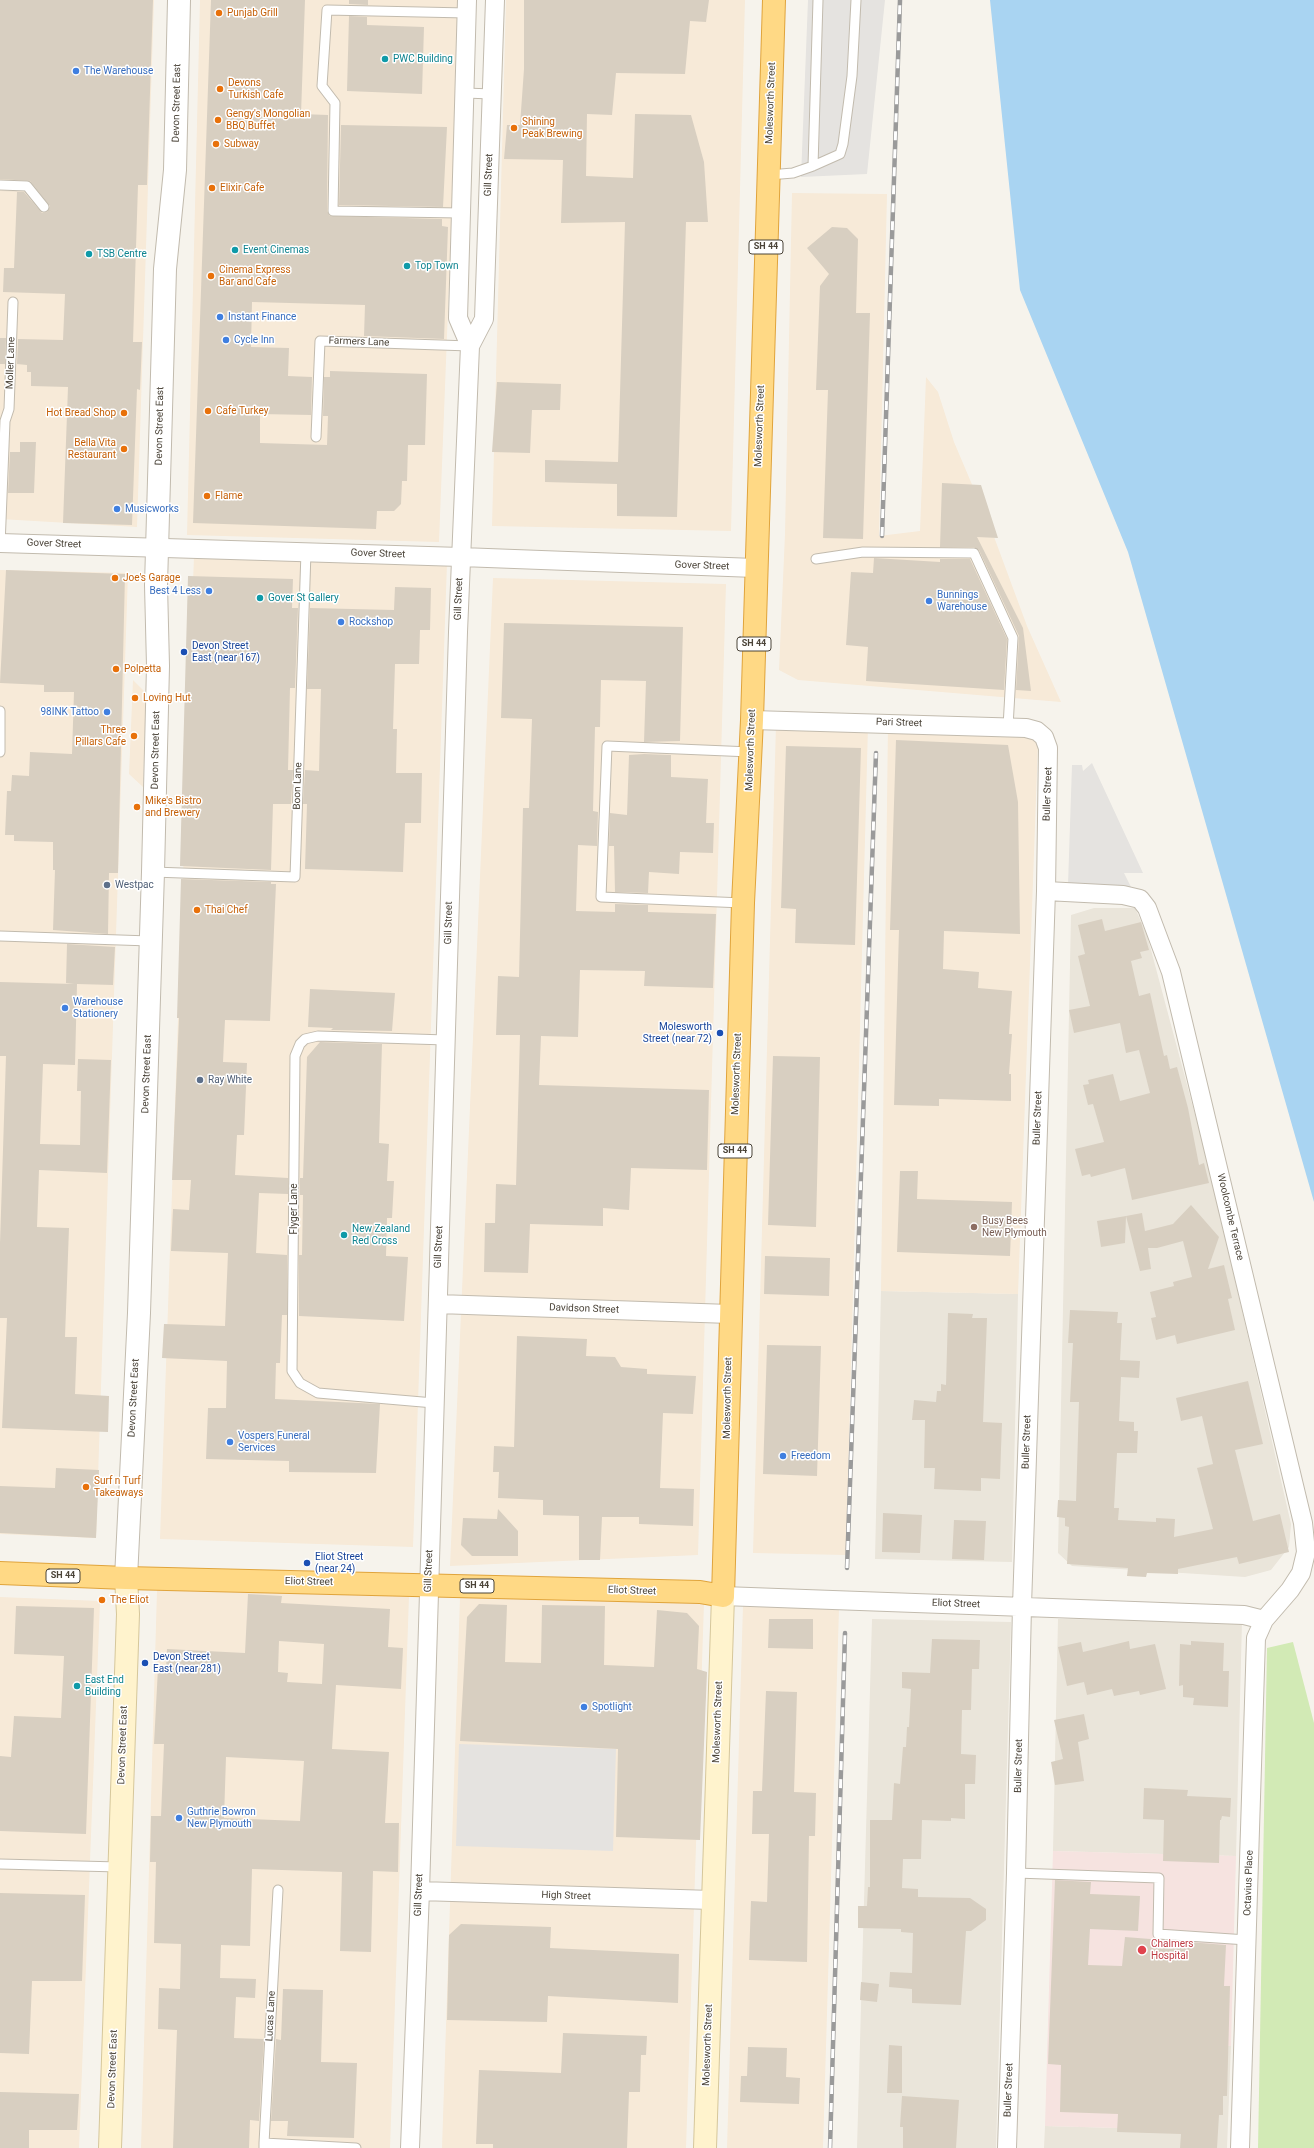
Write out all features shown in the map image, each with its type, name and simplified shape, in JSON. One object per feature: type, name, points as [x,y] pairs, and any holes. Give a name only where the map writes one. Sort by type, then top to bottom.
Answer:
[{"type":"highway","name":"Molesworth Street","points":[[722,1596],[743,903],[751,752],[755,568],[774,0]]},
{"type":"highway","name":"Eliot Street","points":[[0,1573],[126,1578],[700,1592],[722,1596]]},
{"type":"main road","name":"Devon Street East","points":[[110,2148],[128,1614],[126,1578]]},
{"type":"main road","name":"Molesworth Street","points":[[705,2148],[722,1596]]},
{"type":"street","name":"Devon Street East","points":[[126,1578],[139,1313],[151,941],[158,666],[157,548],[165,269],[175,170],[179,0]]},
{"type":"street","name":"Gill Street","points":[[410,2148],[420,1892],[428,1585],[461,557],[470,346],[484,319],[496,0]]},
{"type":"street","name":"Gill Street","points":[[467,6],[458,318],[470,346]]},
{"type":"street","name":"Gover Street","points":[[0,543],[461,557],[755,568]]},
{"type":"street","name":"Pari Street","points":[[752,720],[1026,728],[1037,731],[1044,737]]},
{"type":"street","name":"Buller Street","points":[[1007,2148],[1016,1873],[1022,1606],[1046,891],[1049,768],[1048,748],[1044,737]]},
{"type":"street","name":"Woolcombe Terrace","points":[[1046,891],[1123,895],[1140,899],[1146,908],[1171,972],[1303,1523],[1306,1552],[1301,1573],[1290,1590],[1264,1620]]},
{"type":"street","name":"Davidson Street","points":[[438,1304],[730,1314]]},
{"type":"street","name":"Eliot Street","points":[[722,1596],[1244,1615],[1264,1620]]},
{"type":"street","name":"Octavius Place","points":[[1240,2148],[1256,1638],[1264,1620]]},
{"type":"street","name":"High Street","points":[[420,1892],[712,1900]]},
{"type":"lane","points":[[813,166],[818,0]]},
{"type":"lane","points":[[769,175],[793,173],[840,154],[843,144],[852,76],[856,0]]},
{"type":"lane","points":[[461,213],[333,211],[335,103],[322,86],[326,10],[467,6]]},
{"type":"lane","points":[[465,93],[492,94]]},
{"type":"lane","points":[[0,185],[27,186],[44,207]]},
{"type":"lane","name":"Moller Lane","points":[[0,546],[5,421],[4,408],[10,374],[13,302]]},
{"type":"lane","name":"Farmers Lane","points":[[316,437],[320,341],[470,346]]},
{"type":"lane","points":[[0,373],[10,374]]},
{"type":"lane","name":"Boon Lane","points":[[153,872],[295,878],[306,552]]},
{"type":"lane","points":[[816,559],[863,552],[974,553],[1013,638],[1008,727]]},
{"type":"lane","points":[[0,711],[0,752]]},
{"type":"lane","points":[[743,903],[601,897],[607,746],[751,752]]},
{"type":"lane","points":[[0,936],[151,941]]},
{"type":"lane","name":"Flyger Lane","points":[[434,1403],[318,1393],[300,1383],[292,1371],[295,1056],[300,1044],[305,1039],[318,1036],[446,1040]]},
{"type":"lane","points":[[0,1864],[119,1868]]},
{"type":"lane","points":[[1016,1873],[1159,1878],[1158,1934],[1247,1940]]},
{"type":"lane","name":"Lucas Lane","points":[[278,1890],[264,2146],[356,2148]]},
{"type":"shaded area","points":[[0,0],[154,0],[137,527],[0,519]]},
{"type":"shaded area","points":[[200,0],[460,0],[439,542],[187,535]]},
{"type":"shaded area","points":[[506,0],[745,0],[731,531],[492,526]]},
{"type":"shaded area","points":[[808,0],[885,0],[867,174],[801,177]]},
{"type":"shaded area","points":[[792,193],[887,194],[879,536],[920,531],[926,377],[938,392],[954,442],[993,534],[1027,626],[1061,702],[798,680],[779,670],[785,534]]},
{"type":"shaded area","points":[[194,555],[447,563],[413,1547],[160,1539]]},
{"type":"shaded area","points":[[0,570],[128,573],[96,1538],[0,1534]]},
{"type":"shaded area","points":[[493,578],[726,584],[698,1555],[450,1566]]},
{"type":"shaded area","points":[[133,680],[146,693],[143,787],[129,774]]},
{"type":"shaded area","points":[[888,723],[1023,732],[1038,743],[1018,1294],[881,1291]]},
{"type":"shaded area","points":[[776,724],[868,726],[846,1555],[753,1553]]},
{"type":"shaded area","points":[[1092,763],[1143,873],[1124,873],[1132,889],[1068,885],[1072,765],[1082,765],[1083,771]]},
{"type":"shaded area","points":[[1094,908],[1135,908],[1147,935],[1209,1167],[1291,1524],[1289,1547],[1271,1570],[1245,1577],[1072,1566],[1058,1553],[1071,915]]},
{"type":"shaded area","points":[[881,1291],[1018,1294],[1012,1562],[875,1559]]},
{"type":"shaded area","points":[[157,1590],[409,1596],[390,2148],[141,2148]]},
{"type":"shaded area","points":[[0,1597],[100,1601],[79,2148],[0,2148]]},
{"type":"shaded area","points":[[460,1597],[704,1603],[686,2148],[442,2148]]},
{"type":"shaded area","points":[[743,1605],[839,1608],[823,2148],[727,2148]]},
{"type":"shaded area","points":[[872,1619],[1011,1622],[996,2148],[857,2148]]},
{"type":"shaded area","points":[[1058,1619],[1242,1621],[1236,1856],[1053,1851]]},
{"type":"shaded area","points":[[459,1744],[616,1749],[613,1851],[456,1846]]},
{"type":"shaded area","name":"Chalmers Hospital","points":[[1053,1851],[1236,1856],[1231,2046],[1158,2044],[1156,2129],[1045,2126]]},
{"type":"shaded area","points":[[1158,2044],[1231,2046],[1227,2148],[1044,2148],[1045,2126],[1155,2129]]},
{"type":"green space","points":[[1293,1642],[1314,1723],[1314,2148],[1258,2148],[1267,1648]]},
{"type":"water","points":[[990,0],[1314,0],[1314,1202],[1128,552],[1020,290]]},
{"type":"building","points":[[0,0],[153,0],[147,185],[138,185],[133,342],[142,342],[140,390],[137,389],[132,525],[63,523],[68,387],[31,386],[31,372],[27,372],[27,365],[17,364],[18,339],[63,340],[65,294],[3,292],[4,268],[14,268],[17,192],[0,191],[24,192],[42,213],[47,212],[50,206],[30,181],[0,179]]},
{"type":"building","points":[[211,0],[305,0],[301,114],[328,115],[327,211],[330,216],[442,219],[442,226],[448,227],[444,339],[364,336],[365,305],[252,302],[251,347],[289,348],[288,376],[312,377],[311,415],[260,414],[260,443],[327,445],[328,416],[323,416],[324,377],[330,377],[330,371],[427,374],[425,445],[408,445],[407,481],[402,481],[401,504],[394,511],[377,511],[376,529],[193,523]]},
{"type":"building","points":[[349,0],[368,0],[368,5],[349,4]]},
{"type":"building","points":[[524,0],[709,0],[706,22],[690,21],[685,74],[616,73],[612,115],[587,114],[586,176],[633,178],[635,114],[691,115],[704,162],[708,222],[686,222],[677,517],[617,516],[617,484],[545,482],[545,460],[618,462],[625,222],[561,223],[563,160],[504,159],[507,125],[520,125],[524,69]]},
{"type":"building","name":"PWC Building","points":[[349,16],[367,17],[367,25],[424,27],[422,94],[347,91]]},
{"type":"building","points":[[341,125],[447,127],[443,207],[339,205]]},
{"type":"building","points":[[832,227],[847,228],[858,239],[856,313],[870,313],[863,539],[823,538],[828,390],[816,390],[820,286],[829,274],[807,248]]},
{"type":"building","points":[[0,338],[6,338],[5,364],[0,364]]},
{"type":"building","points":[[497,382],[561,384],[560,410],[532,410],[530,453],[492,452]]},
{"type":"building","points":[[20,442],[36,442],[34,493],[8,493],[10,452],[20,452]]},
{"type":"building","points":[[942,483],[981,485],[998,538],[977,537],[1023,628],[1031,691],[1016,690],[1019,636],[979,550],[974,547],[940,547]]},
{"type":"building","name":"Bunnings Warehouse","points":[[874,558],[940,562],[940,559],[970,559],[1007,639],[1004,690],[866,681],[868,647],[846,645],[851,572],[873,573]]},
{"type":"building","points":[[6,570],[125,574],[118,873],[109,873],[108,934],[53,930],[55,870],[53,870],[53,842],[14,841],[14,835],[5,835],[7,791],[11,791],[12,775],[29,776],[30,752],[72,754],[74,692],[44,692],[44,685],[0,683]]},
{"type":"building","points":[[188,576],[293,579],[292,608],[298,608],[295,688],[290,688],[288,770],[293,770],[291,804],[273,804],[271,870],[180,866]]},
{"type":"building","points":[[395,587],[431,588],[430,630],[420,630],[419,664],[395,664],[393,729],[397,729],[396,773],[422,773],[421,823],[405,823],[403,872],[305,869],[307,804],[303,804],[305,770],[319,771],[321,689],[307,689],[310,608],[394,610]]},
{"type":"building","points":[[504,623],[683,627],[680,741],[644,742],[646,681],[601,680],[600,727],[595,727],[593,811],[598,812],[597,846],[578,845],[576,911],[615,912],[615,904],[648,905],[648,912],[716,914],[713,988],[644,986],[645,971],[580,970],[578,1037],[541,1036],[539,1085],[709,1090],[707,1170],[631,1168],[629,1210],[603,1208],[603,1226],[530,1224],[528,1273],[484,1272],[485,1223],[495,1223],[496,1184],[516,1185],[520,1035],[496,1035],[498,976],[519,977],[523,808],[529,808],[532,719],[501,718]]},
{"type":"building","points":[[896,740],[1008,745],[1018,802],[1020,934],[944,931],[943,969],[979,972],[978,988],[1012,991],[1009,1034],[1012,1034],[1009,1074],[1011,1074],[1011,1101],[939,1099],[939,1106],[894,1105],[899,930],[890,930]]},
{"type":"building","points":[[786,746],[861,748],[855,945],[795,943],[796,909],[781,908]]},
{"type":"building","points":[[629,755],[671,755],[671,777],[708,779],[706,823],[714,823],[713,853],[680,852],[679,874],[649,872],[648,893],[615,892],[614,846],[609,846],[610,813],[627,815]]},
{"type":"building","points":[[181,879],[271,882],[271,884],[276,884],[270,1021],[225,1020],[223,1062],[247,1063],[244,1135],[237,1135],[235,1175],[288,1178],[288,1194],[259,1193],[256,1253],[287,1255],[287,1315],[282,1315],[280,1363],[276,1363],[275,1399],[380,1404],[376,1473],[289,1472],[289,1461],[206,1459],[208,1408],[226,1408],[227,1361],[162,1358],[164,1324],[225,1326],[228,1253],[171,1251],[173,1209],[189,1210],[191,1180],[172,1180],[179,1018],[177,1018]]},
{"type":"building","points":[[1102,919],[1105,931],[1141,922],[1149,950],[1140,952],[1142,958],[1131,961],[1139,996],[1150,993],[1164,1056],[1167,1055],[1170,1069],[1177,1067],[1188,1108],[1199,1165],[1204,1163],[1209,1183],[1132,1200],[1125,1168],[1091,1177],[1090,1174],[1082,1176],[1075,1149],[1104,1142],[1093,1104],[1088,1105],[1083,1085],[1089,1084],[1088,1080],[1113,1074],[1120,1101],[1150,1093],[1139,1050],[1126,1053],[1120,1023],[1074,1033],[1069,1010],[1090,1006],[1078,956],[1085,954],[1078,925]]},
{"type":"building","points":[[67,944],[115,947],[113,985],[77,984],[75,1065],[43,1064],[40,1144],[80,1145],[81,1091],[77,1091],[78,1059],[111,1060],[107,1173],[39,1170],[37,1227],[69,1228],[65,1337],[77,1337],[75,1394],[109,1396],[108,1432],[2,1428],[7,1318],[0,1318],[0,1243],[6,1056],[0,1056],[0,982],[74,984],[66,983]]},
{"type":"building","points":[[310,989],[395,993],[392,1031],[331,1030],[333,1028],[308,1027]]},
{"type":"building","points":[[320,1042],[382,1044],[379,1143],[389,1144],[387,1181],[394,1181],[392,1218],[387,1218],[386,1256],[408,1257],[404,1321],[299,1316],[299,1255],[302,1255],[303,1195],[300,1195],[300,1178],[303,1178],[307,1057]]},
{"type":"building","points":[[773,1056],[820,1057],[816,1227],[768,1225]]},
{"type":"building","points":[[900,1171],[918,1171],[917,1199],[1012,1202],[1010,1256],[897,1252]]},
{"type":"building","points":[[1191,1205],[1219,1237],[1208,1269],[1224,1265],[1232,1298],[1228,1299],[1235,1330],[1177,1344],[1175,1335],[1156,1340],[1151,1318],[1156,1317],[1150,1292],[1174,1286],[1173,1282],[1192,1277],[1183,1241],[1157,1248],[1148,1248],[1151,1269],[1140,1271],[1126,1216],[1142,1213],[1145,1231],[1173,1224]]},
{"type":"building","points":[[1126,1216],[1125,1243],[1101,1247],[1097,1221]]},
{"type":"building","points":[[765,1256],[830,1258],[829,1296],[764,1294]]},
{"type":"building","points":[[1070,1310],[1118,1312],[1117,1323],[1122,1323],[1120,1360],[1140,1361],[1139,1378],[1121,1377],[1119,1421],[1134,1422],[1134,1431],[1138,1431],[1137,1453],[1117,1453],[1114,1508],[1119,1508],[1118,1520],[1156,1522],[1156,1518],[1175,1519],[1174,1537],[1213,1529],[1197,1468],[1213,1464],[1202,1416],[1181,1421],[1176,1398],[1248,1381],[1263,1444],[1235,1450],[1253,1521],[1280,1514],[1289,1552],[1239,1564],[1237,1557],[1178,1569],[1178,1574],[1147,1573],[1146,1577],[1127,1576],[1128,1568],[1067,1564],[1069,1527],[1065,1526],[1065,1518],[1057,1517],[1058,1500],[1076,1501],[1079,1402],[1070,1402],[1073,1343],[1068,1343]]},
{"type":"building","points":[[948,1313],[973,1314],[972,1318],[987,1318],[983,1422],[1002,1423],[1000,1479],[981,1478],[981,1491],[934,1489],[935,1468],[924,1468],[925,1420],[912,1420],[914,1400],[936,1402],[937,1391],[941,1391],[941,1384],[946,1385]]},
{"type":"building","points":[[517,1336],[587,1339],[586,1356],[615,1357],[621,1367],[647,1369],[647,1374],[696,1376],[693,1414],[663,1413],[660,1488],[694,1489],[693,1526],[639,1524],[639,1517],[602,1517],[600,1560],[579,1560],[579,1516],[543,1515],[543,1500],[498,1498],[499,1472],[493,1472],[494,1446],[514,1447]]},
{"type":"building","points":[[767,1345],[821,1346],[817,1476],[763,1474]]},
{"type":"building","points":[[56,1468],[99,1470],[96,1538],[0,1533],[0,1486],[55,1488]]},
{"type":"building","points":[[498,1509],[518,1531],[518,1556],[472,1556],[461,1545],[463,1518],[497,1519]]},
{"type":"building","points":[[883,1513],[922,1515],[920,1553],[882,1552]]},
{"type":"building","points":[[954,1520],[986,1521],[984,1560],[952,1559]]},
{"type":"building","points":[[248,1594],[282,1596],[281,1603],[390,1609],[388,1647],[403,1648],[401,1689],[336,1685],[332,1749],[389,1752],[385,1823],[399,1823],[398,1872],[373,1871],[371,1952],[340,1951],[342,1872],[252,1869],[250,1946],[221,1945],[220,1978],[256,1979],[255,1998],[236,1997],[234,2038],[264,2039],[259,2121],[250,2120],[249,2148],[173,2148],[177,2030],[158,2029],[159,1988],[180,1989],[181,1944],[154,1943],[156,1862],[150,1862],[151,1816],[161,1816],[164,1744],[154,1744],[158,1668],[166,1669],[167,1649],[245,1653]],"holes":[[[279,1641],[324,1644],[322,1684],[287,1682],[288,1673],[278,1672]],[[226,1757],[304,1761],[300,1821],[224,1818]]]},
{"type":"building","name":"Spotlight","points":[[479,1604],[507,1605],[505,1662],[541,1663],[542,1605],[605,1606],[604,1665],[654,1667],[657,1610],[687,1613],[699,1626],[697,1669],[707,1672],[700,1840],[616,1837],[618,1749],[460,1741],[467,1617]]},
{"type":"building","points":[[16,1606],[94,1608],[86,1834],[0,1831],[0,1756],[11,1757],[14,1716],[61,1718],[64,1656],[14,1654]]},
{"type":"building","points":[[769,1619],[813,1619],[813,1649],[768,1648]]},
{"type":"building","points":[[932,1639],[980,1640],[979,1669],[972,1669],[971,1710],[962,1710],[961,1754],[976,1755],[975,1784],[965,1784],[965,1819],[951,1818],[951,1821],[922,1820],[921,1859],[903,1859],[902,1888],[918,1889],[918,1897],[970,1898],[986,1909],[986,1920],[971,1931],[966,1931],[961,2005],[912,2003],[912,1989],[889,1987],[890,1972],[912,1973],[913,1933],[901,1932],[901,1929],[858,1928],[858,1906],[867,1906],[868,1887],[870,1887],[870,1820],[892,1820],[894,1783],[900,1784],[903,1747],[906,1747],[907,1727],[909,1727],[911,1689],[902,1688],[902,1672],[930,1673]]},
{"type":"building","points":[[1129,1641],[1130,1649],[1155,1644],[1166,1689],[1140,1695],[1139,1691],[1114,1696],[1112,1689],[1087,1695],[1084,1682],[1067,1686],[1058,1647],[1081,1642],[1083,1652]]},
{"type":"building","points":[[1191,1641],[1224,1643],[1223,1671],[1229,1671],[1228,1707],[1193,1705],[1194,1698],[1183,1697],[1183,1685],[1179,1686],[1180,1644],[1191,1645]]},
{"type":"building","points":[[766,1691],[797,1692],[794,1792],[816,1793],[815,1836],[809,1836],[807,1962],[749,1960],[751,1901],[767,1902],[769,1834],[752,1834],[753,1791],[762,1791]]},
{"type":"building","points":[[1084,1714],[1089,1739],[1078,1742],[1084,1781],[1055,1785],[1051,1762],[1063,1759],[1054,1720]]},
{"type":"building","points":[[1144,1788],[1188,1790],[1187,1796],[1231,1798],[1230,1817],[1222,1816],[1220,1820],[1219,1863],[1163,1861],[1164,1820],[1143,1819]]},
{"type":"building","name":"Chalmers Hospital","points":[[1055,1880],[1091,1882],[1090,1894],[1140,1896],[1138,1931],[1090,1929],[1088,1965],[1122,1966],[1125,1937],[1226,1945],[1224,1986],[1230,1986],[1227,2096],[1223,2096],[1223,2115],[1219,2115],[1217,2148],[1180,2148],[1181,2134],[1117,2132],[1118,2114],[1060,2112],[1061,2065],[1048,2064]]},
{"type":"building","points":[[0,1893],[85,1895],[82,1981],[32,1981],[29,2054],[0,2053]]},
{"type":"building","points":[[461,1924],[551,1927],[550,1948],[679,1954],[678,2003],[548,1996],[547,2022],[447,2020],[449,1935]]},
{"type":"building","points":[[861,1982],[879,1984],[877,2002],[860,2000]]},
{"type":"building","points":[[283,1989],[323,1990],[321,2062],[357,2063],[354,2138],[287,2136],[288,2121],[271,2121],[276,2039],[281,2040]]},
{"type":"building","points":[[563,2033],[647,2036],[646,2055],[641,2055],[640,2092],[629,2092],[627,2148],[493,2148],[493,2144],[476,2144],[479,2070],[561,2073]]},
{"type":"building","points":[[889,2045],[902,2046],[902,2093],[887,2093]]},
{"type":"building","points":[[748,2047],[787,2048],[786,2077],[800,2078],[799,2104],[740,2102],[741,2076],[747,2076]]},
{"type":"building","points":[[0,2092],[79,2094],[77,2130],[29,2130],[29,2148],[0,2148]]},
{"type":"building","points":[[902,2096],[959,2100],[956,2148],[903,2148],[903,2127],[900,2127]]},
{"type":"railway","points":[[882,536],[900,0]]},
{"type":"railway","points":[[847,1568],[876,753]]},
{"type":"railway","points":[[830,2148],[845,1633]]},
{"type":"place","name":"Punjab Grill","points":[[219,13]]},
{"type":"place","name":"PWC Building","points":[[385,59]]},
{"type":"place","name":"The Warehouse","points":[[76,71]]},
{"type":"place","name":"Devons Turkish Cafe","points":[[220,89]]},
{"type":"place","name":"Gengy's Mongolian BBQ Buffet","points":[[218,120]]},
{"type":"place","name":"Shining Peak Brewing","points":[[514,128]]},
{"type":"place","name":"Subway","points":[[216,144]]},
{"type":"place","name":"Elixir Cafe","points":[[212,188]]},
{"type":"place","name":"Event Cinemas","points":[[235,250]]},
{"type":"place","name":"TSB Centre","points":[[89,254]]},
{"type":"place","name":"Top Town","points":[[407,266]]},
{"type":"place","name":"Cinema Express Bar and Cafe","points":[[211,276]]},
{"type":"place","name":"Instant Finance","points":[[220,317]]},
{"type":"place","name":"Cycle Inn","points":[[226,340]]},
{"type":"place","name":"Cafe Turkey","points":[[208,411]]},
{"type":"place","name":"Hot Bread Shop","points":[[124,413]]},
{"type":"place","name":"Bella Vita Restaurant","points":[[124,449]]},
{"type":"place","name":"Flame","points":[[207,496]]},
{"type":"place","name":"Musicworks","points":[[117,509]]},
{"type":"place","name":"Joe's Garage","points":[[115,578]]},
{"type":"place","name":"Best 4 Less","points":[[209,591]]},
{"type":"place","name":"Gover St Gallery","points":[[260,598]]},
{"type":"place","name":"Bunnings Warehouse","points":[[929,601]]},
{"type":"place","name":"Rockshop","points":[[341,622]]},
{"type":"place","name":"Devon Street East (near 167)","points":[[184,652]]},
{"type":"place","name":"Polpetta","points":[[116,669]]},
{"type":"place","name":"Loving Hut","points":[[135,698]]},
{"type":"place","name":"98INK Tattoo","points":[[107,712]]},
{"type":"place","name":"Three Pillars Cafe","points":[[134,736]]},
{"type":"place","name":"Mike's Bistro and Brewery","points":[[137,807]]},
{"type":"place","name":"Westpac","points":[[107,885]]},
{"type":"place","name":"Thai Chef","points":[[197,910]]},
{"type":"place","name":"Warehouse Stationery","points":[[65,1008]]},
{"type":"place","name":"Molesworth Street (near 72)","points":[[720,1033]]},
{"type":"place","name":"Ray White","points":[[200,1080]]},
{"type":"place","name":"Busy Bees New Plymouth","points":[[974,1227]]},
{"type":"place","name":"New Zealand Red Cross","points":[[344,1235]]},
{"type":"place","name":"Vospers Funeral Services","points":[[230,1442]]},
{"type":"place","name":"Freedom","points":[[783,1456]]},
{"type":"place","name":"Surf n Turf Takeaways","points":[[86,1487]]},
{"type":"place","name":"Eliot Street (near 24)","points":[[307,1563]]},
{"type":"place","name":"The Eliot","points":[[102,1600]]},
{"type":"place","name":"Devon Street East (near 281)","points":[[145,1663]]},
{"type":"place","name":"East End Building","points":[[77,1686]]},
{"type":"place","name":"Spotlight","points":[[584,1707]]},
{"type":"place","name":"Guthrie Bowron New Plymouth","points":[[179,1818]]},
{"type":"place","name":"Chalmers Hospital","points":[[1142,1950]]}]
